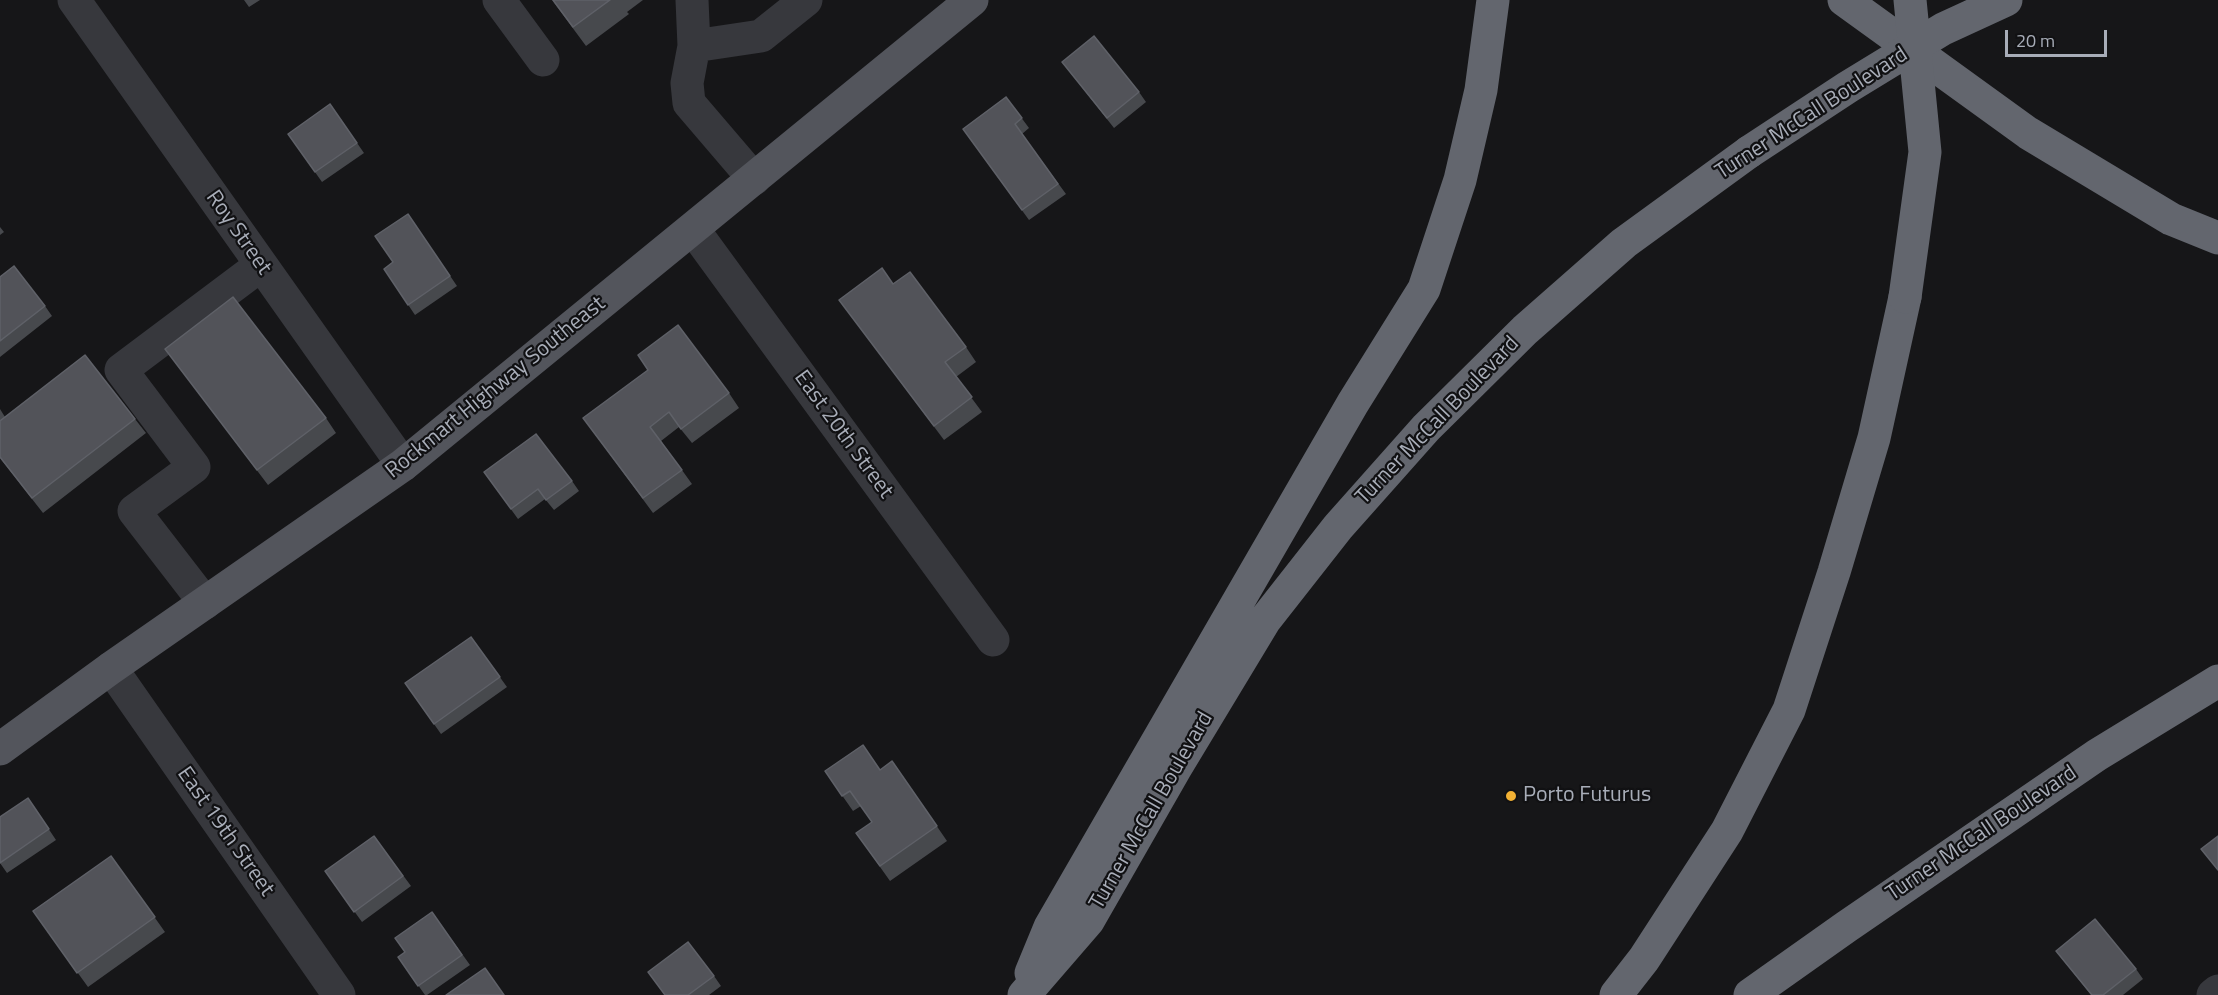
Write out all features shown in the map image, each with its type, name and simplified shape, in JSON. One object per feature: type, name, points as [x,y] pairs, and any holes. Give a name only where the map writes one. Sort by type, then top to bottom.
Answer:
[{"type":"highway","points":[[1023,995],[1050,927],[1353,403],[1424,289],[1460,180],[1481,90],[1493,0]]},
{"type":"highway","points":[[1844,0],[2028,133],[2171,219],[2218,238]]},
{"type":"highway","points":[[1616,995],[1644,959],[1726,831],[1789,710],[1874,438],[1905,297],[1924,152],[1910,0]]},
{"type":"highway","name":"Turner McCall Boulevard","points":[[1023,995],[1088,921],[1175,769],[1265,620],[1338,527],[1426,428],[1525,330],[1624,243],[1749,152],[1848,87],[1943,30],[2006,0]]},
{"type":"highway","name":"Turner McCall Boulevard","points":[[1750,995],[2097,755],[2218,681]]},
{"type":"main road","name":"Rockmart Highway Southeast","points":[[0,749],[111,668],[403,465],[972,0]]},
{"type":"street","name":"Roy Street","points":[[74,0],[403,465]]},
{"type":"street","points":[[499,0],[543,60]]},
{"type":"street","points":[[692,0],[694,46],[687,83],[688,102],[754,179]]},
{"type":"street","points":[[694,46],[761,36],[806,0]]},
{"type":"street","name":"East 20th Street","points":[[693,229],[993,640]]},
{"type":"street","points":[[205,603],[134,511],[194,467],[121,370],[261,265]]},
{"type":"street","name":"East 19th Street","points":[[111,668],[339,995]]},
{"type":"street","points":[[2213,995],[2218,991]]},
{"type":"building","points":[[553,0],[610,0],[573,27]]},
{"type":"building","points":[[1094,36],[1139,92],[1107,118],[1062,62]]},
{"type":"building","points":[[1006,97],[1022,118],[1015,124],[1058,184],[1022,210],[963,129]]},
{"type":"building","points":[[330,104],[357,143],[315,172],[288,134]]},
{"type":"building","points":[[408,214],[450,276],[408,305],[384,269],[393,262],[375,236]]},
{"type":"building","points":[[14,266],[45,306],[0,341],[0,277]]},
{"type":"building","points":[[882,268],[893,284],[910,272],[966,347],[945,362],[972,397],[934,426],[839,300]]},
{"type":"building","points":[[233,297],[326,418],[257,470],[165,349]]},
{"type":"building","points":[[678,325],[729,393],[681,429],[669,412],[650,427],[682,470],[643,498],[583,418],[648,370],[638,355]]},
{"type":"building","points":[[85,355],[135,419],[32,498],[0,457],[0,421]]},
{"type":"building","points":[[536,434],[572,481],[546,500],[538,489],[511,509],[484,472]]},
{"type":"building","points":[[471,637],[500,677],[434,724],[405,683]]},
{"type":"building","points":[[863,745],[880,770],[892,761],[937,826],[880,866],[856,833],[872,822],[850,791],[842,796],[825,771]]},
{"type":"building","points":[[28,798],[49,829],[0,863],[0,817]]},
{"type":"building","points":[[374,836],[403,876],[354,912],[325,871]]},
{"type":"building","points":[[2218,836],[2218,870],[2201,849]]},
{"type":"building","points":[[111,856],[155,917],[77,973],[33,911]]},
{"type":"building","points":[[432,912],[462,955],[418,986],[398,957],[405,952],[395,938]]},
{"type":"building","points":[[2095,919],[2136,969],[2103,995],[2092,995],[2056,951]]},
{"type":"building","points":[[688,942],[714,976],[688,995],[665,995],[648,972]]},
{"type":"building","points":[[485,968],[504,995],[446,995]]},
{"type":"place","name":"Porto Futurus","points":[[1511,796]]}]
